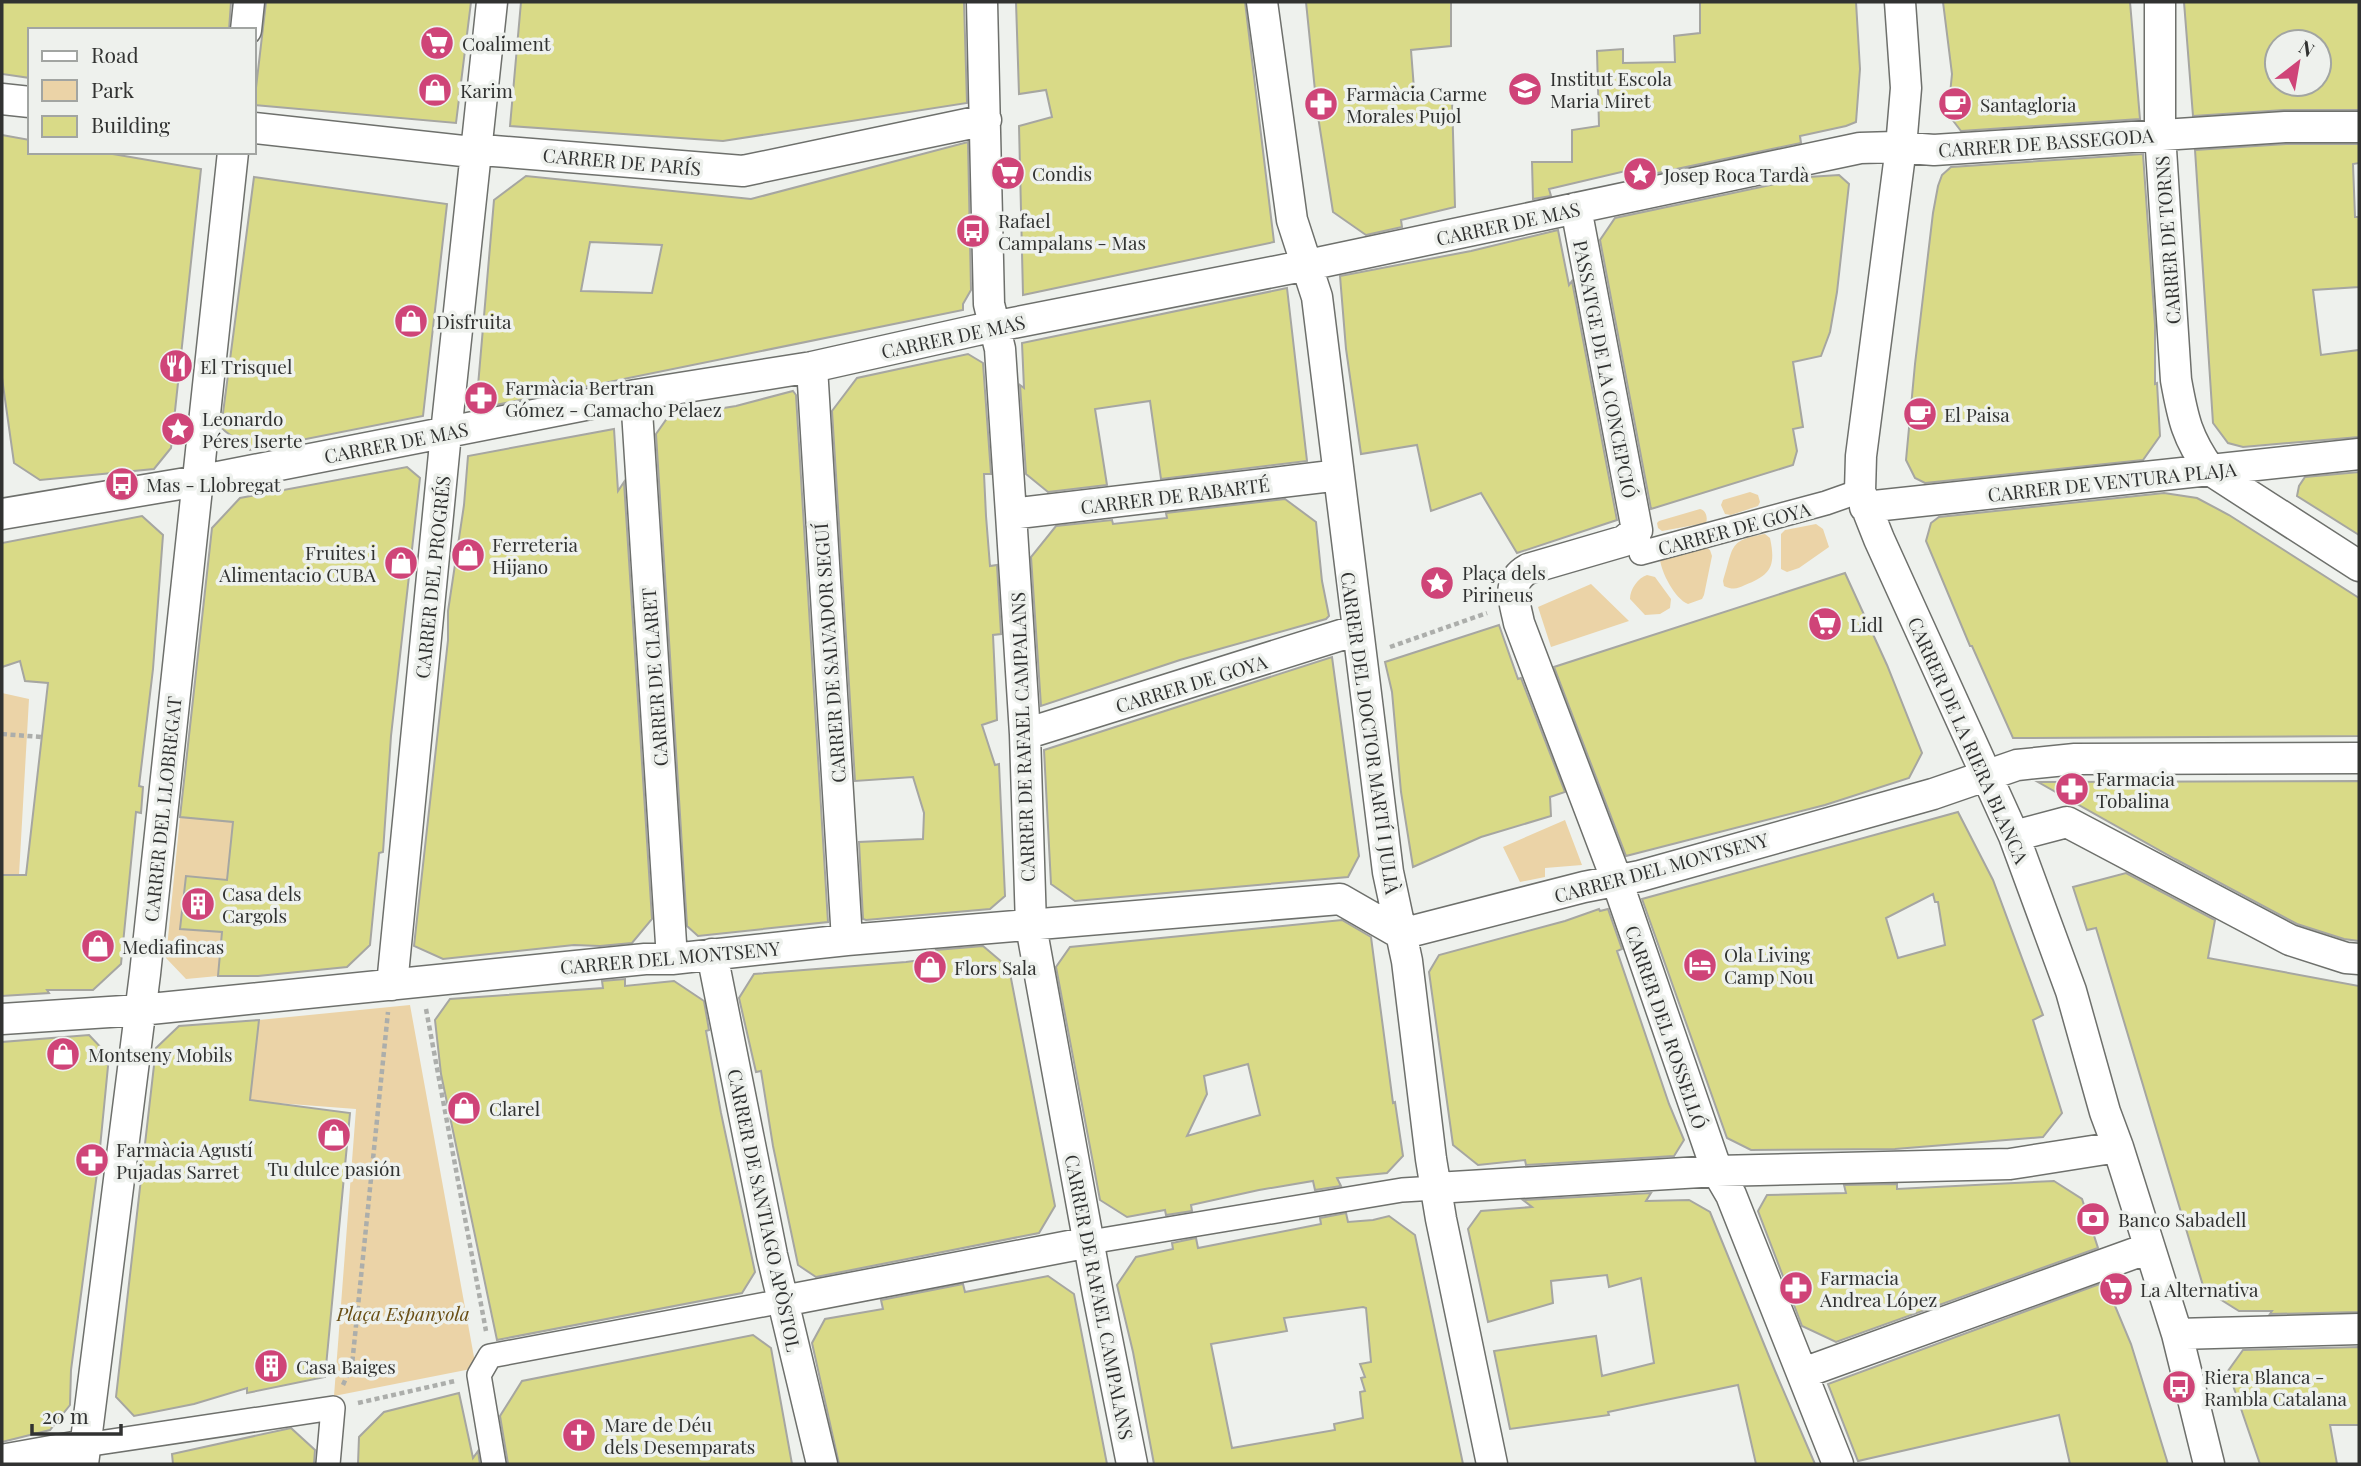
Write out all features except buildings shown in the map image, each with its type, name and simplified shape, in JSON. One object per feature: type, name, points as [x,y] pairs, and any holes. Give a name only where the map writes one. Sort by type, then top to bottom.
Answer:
[{"type":"street","points":[[246,28],[249,2]]},
{"type":"street","name":"CARRER DEL PROGRÉS","points":[[390,998],[492,2]]},
{"type":"street","name":"CARRER DE RAFAEL CAMPALANS","points":[[982,2],[989,304],[1000,349],[1012,514],[1025,734],[1031,926],[1132,1464]]},
{"type":"street","name":"CARRER DEL DOCTOR MARTÍ I JULIÀ","points":[[1262,2],[1292,220],[1317,297],[1388,872],[1407,961],[1436,1188],[1492,1464]]},
{"type":"street","name":"CARRER DE LA RIERA BLANCA","points":[[1900,2],[1906,88],[1901,147],[1861,456],[1863,499],[2014,836],[2071,991],[2105,1112],[2177,1334],[2209,1464]]},
{"type":"street","name":"CARRER DE TORNS","points":[[2160,2],[2160,134],[2176,380],[2183,420],[2195,448],[2210,470]]},
{"type":"street","points":[[2,99],[28,102]]},
{"type":"street","name":"CARRER DE PARÍS","points":[[256,128],[463,151],[743,171],[986,120]]},
{"type":"street","name":"CARRER DE BASSEGODA","points":[[1901,147],[1934,150],[2285,127],[2359,127]]},
{"type":"street","name":"CARRER DE MAS","points":[[2,514],[198,481],[636,395],[812,367],[995,326],[1308,265],[1860,148],[1901,147]]},
{"type":"street","name":"CARRER DEL LLOBREGAT","points":[[84,1455],[140,1010],[233,154]]},
{"type":"street","name":"PASSATGE DE LA CONCEPCIÓ","points":[[1576,208],[1637,530]]},
{"type":"street","name":"CARRER DE SALVADOR SEGUÍ","points":[[812,367],[847,940]]},
{"type":"street","name":"CARRER DE CLARET","points":[[636,395],[672,959]]},
{"type":"street","name":"CARRER DE VENTURA PLAJA","points":[[1863,499],[2210,470],[2359,454]]},
{"type":"street","points":[[2210,470],[2359,566]]},
{"type":"street","name":"CARRER DE RABARTÉ","points":[[1012,514],[1338,477]]},
{"type":"street","name":"CARRER DE GOYA","points":[[1637,530],[1641,553],[1826,503],[1863,499]]},
{"type":"street","name":"CARRER DE GOYA","points":[[1513,584],[1521,573],[1528,569],[1624,541],[1637,530]]},
{"type":"street","name":"CARRER DEL ROSSELLÓ","points":[[1513,584],[1512,594],[1519,623],[1617,881],[1717,1171],[1731,1195],[1838,1464]]},
{"type":"street","name":"CARRER DE GOYA","points":[[1025,734],[1357,630]]},
{"type":"street","name":"CARRER DEL MONTSENY","points":[[1401,934],[1617,881],[1920,797],[2017,765],[2075,759],[2359,758]]},
{"type":"street","points":[[2014,836],[2067,822],[2290,940],[2346,958],[2359,959]]},
{"type":"street","name":"CARRER DEL MONTSENY","points":[[2,1019],[390,998],[645,959],[672,959],[847,940],[1339,899],[1388,872]]},
{"type":"street","points":[[1339,899],[1401,934]]},
{"type":"street","name":"CARRER DE SANTIAGO APÒSTOL","points":[[712,954],[783,1301],[822,1464]]},
{"type":"street","points":[[494,1464],[478,1375],[491,1356],[1090,1242],[1388,1192],[1717,1171],[2010,1164],[2118,1147]]},
{"type":"street","points":[[1804,1373],[2149,1248]]},
{"type":"street","points":[[2177,1334],[2359,1329]]},
{"type":"street","points":[[2,1460],[84,1455],[333,1408],[328,1464]]},
{"type":"path","points":[[1381,650],[1488,613]]},
{"type":"path","points":[[2,734],[42,737]]},
{"type":"path","points":[[333,1408],[352,1365],[390,998]]},
{"type":"path","points":[[426,1008],[491,1356]]},
{"type":"path","points":[[333,1408],[478,1375]]},
{"type":"green space","points":[[1750,492],[1758,495],[1758,506],[1731,515],[1725,514],[1721,505],[1723,500]]},
{"type":"green space","points":[[1700,509],[1706,514],[1706,523],[1662,531],[1658,528],[1659,521]]},
{"type":"green space","points":[[1816,524],[1823,529],[1829,547],[1799,568],[1787,572],[1781,569],[1781,534],[1785,530]]},
{"type":"green space","points":[[1765,534],[1770,538],[1770,568],[1761,577],[1740,587],[1724,586],[1723,581],[1734,547],[1744,539]]},
{"type":"green space","points":[[1704,546],[1710,550],[1712,556],[1704,595],[1702,599],[1688,604],[1678,597],[1663,571],[1660,559]]},
{"type":"green space","points":[[1647,575],[1655,577],[1671,599],[1670,608],[1660,614],[1645,615],[1630,599],[1635,584]]},
{"type":"green space","points":[[1591,584],[1629,621],[1551,647],[1538,607]]},
{"type":"green space","points":[[2,693],[29,699],[19,875],[2,875]]},
{"type":"green space","points":[[180,817],[233,822],[218,976],[186,979],[166,958]]},
{"type":"green space","points":[[1565,820],[1582,865],[1545,868],[1545,877],[1520,882],[1503,847]]},
{"type":"green space","name":"Plaça Espanyola","points":[[410,1005],[476,1368],[334,1396],[356,1109],[250,1101],[259,1020]]},
{"type":"place","name":"Coaliment","points":[[437,43]]},
{"type":"place","name":"Institut Escola Maria Miret","points":[[1525,89]]},
{"type":"place","name":"Karim","points":[[435,90]]},
{"type":"place","name":"Farmàcia Carme Morales Pujol","points":[[1321,104]]},
{"type":"place","name":"Santagloria","points":[[1955,104]]},
{"type":"place","name":"Condis","points":[[1008,173]]},
{"type":"place","name":"Josep Roca Tardà","points":[[1640,174]]},
{"type":"place","name":"Rafael Campalans - Mas","points":[[973,231]]},
{"type":"place","name":"Disfruita","points":[[411,321]]},
{"type":"place","name":"El Trisquel","points":[[176,366]]},
{"type":"place","name":"Farmàcia Bertran Gómez - Camacho Pelaez","points":[[481,398]]},
{"type":"place","name":"El Paisa","points":[[1920,414]]},
{"type":"place","name":"Leonardo Péres Iserte","points":[[178,429]]},
{"type":"place","name":"Mas - Llobregat","points":[[122,484]]},
{"type":"place","name":"Ferreteria Hijano","points":[[468,555]]},
{"type":"place","name":"Fruites i Alimentacio CUBA","points":[[401,563]]},
{"type":"place","name":"Plaça dels Pirineus","points":[[1437,583]]},
{"type":"place","name":"Lidl","points":[[1825,624]]},
{"type":"place","name":"Farmacia Tobalina","points":[[2072,789]]},
{"type":"place","name":"Casa dels Cargols","points":[[198,904]]},
{"type":"place","name":"Mediafincas","points":[[98,946]]},
{"type":"place","name":"Ola Living Camp Nou","points":[[1700,965]]},
{"type":"place","name":"Flors Sala","points":[[930,967]]},
{"type":"place","name":"Montseny Mobils","points":[[63,1054]]},
{"type":"place","name":"Clarel","points":[[464,1108]]},
{"type":"place","name":"Tu dulce pasión","points":[[334,1135]]},
{"type":"place","name":"Farmàcia Agustí Pujadas Sarret","points":[[92,1160]]},
{"type":"place","name":"Banco Sabadell","points":[[2093,1219]]},
{"type":"place","name":"Farmacia Andrea López","points":[[1796,1288]]},
{"type":"place","name":"La Alternativa","points":[[2116,1289]]},
{"type":"place","name":"Casa Baiges","points":[[271,1366]]},
{"type":"place","name":"Riera Blanca - Rambla Catalana","points":[[2179,1387]]},
{"type":"place","name":"Mare de Déu dels Desemparats","points":[[579,1435]]}]
